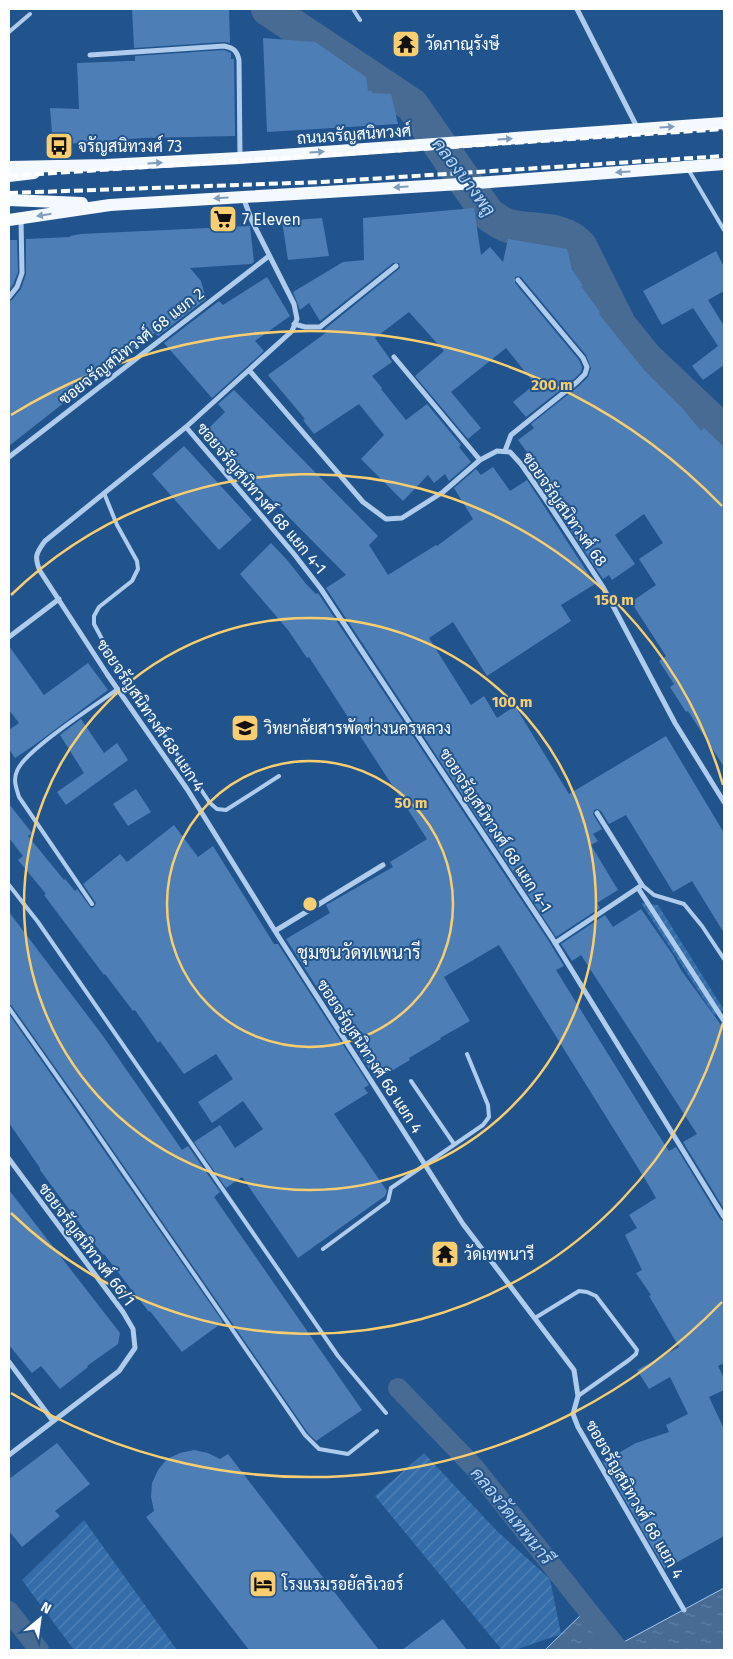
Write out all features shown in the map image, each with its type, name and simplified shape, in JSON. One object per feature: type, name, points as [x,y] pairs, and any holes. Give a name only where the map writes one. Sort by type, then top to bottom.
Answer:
[{"type":"main road","name":"ถนนจรัญสนิทวงศ์","points":[[9,167],[106,165],[240,158],[724,123]]},
{"type":"main road","points":[[15,219],[110,205],[477,183],[724,164]]},
{"type":"main road","name":"ถนนจรัญสนิทวงศ์","points":[[9,176],[106,165]]},
{"type":"main road","points":[[9,200],[110,205]]},
{"type":"street","points":[[577,9],[638,129]]},
{"type":"street","points":[[90,55],[224,46],[232,48],[237,53],[239,60],[240,158]]},
{"type":"street","points":[[242,197],[269,256],[294,304],[297,319],[292,331],[249,370]]},
{"type":"street","points":[[9,297],[17,287],[22,272],[15,219]]},
{"type":"street","name":"ซอยจรัญสนิทวงศ์ 68 แยก 2","points":[[9,456],[269,256]]},
{"type":"street","points":[[294,324],[305,327],[320,327],[396,266]]},
{"type":"street","points":[[505,451],[511,435],[577,382],[585,374],[587,367],[583,358],[518,280]]},
{"type":"street","points":[[394,357],[480,460]]},
{"type":"street","name":"ซอยจรัญสนิทวงศ์ 68","points":[[249,370],[363,502],[386,519],[402,518],[442,492],[480,460],[497,451],[510,452],[521,464],[603,586],[675,723],[724,802]]},
{"type":"street","name":"ซอยจรัญสนิทวงศ์ 68 แยก 4","points":[[249,370],[186,427],[45,541],[37,553],[36,561],[118,689],[187,789],[275,931],[463,1224],[574,1370],[578,1396],[573,1414],[578,1427],[684,1610]]},
{"type":"street","name":"ซอยจรัญสนิทวงศ์ 68 แยก 4-1","points":[[186,427],[294,554],[321,589],[555,943],[724,1217]]},
{"type":"street","points":[[9,637],[59,599]]},
{"type":"street","points":[[597,813],[724,1021]]},
{"type":"street","points":[[275,931],[383,865]]},
{"type":"street","points":[[555,943],[640,886]]},
{"type":"street","name":"ซอยจรัญสนิทวงศ์ 66/1","points":[[9,1159],[123,1312],[133,1329],[135,1348],[119,1371],[53,1421]]},
{"type":"street","points":[[9,1362],[53,1421],[9,1454]]},
{"type":"lane","points":[[353,9],[360,20]]},
{"type":"lane","points":[[9,32],[30,14]]},
{"type":"lane","points":[[687,168],[724,230]]},
{"type":"lane","points":[[104,493],[137,561],[138,569],[132,582],[99,607],[94,616],[94,624],[111,656],[210,803],[217,809],[226,810],[279,776]]},
{"type":"lane","points":[[92,904],[19,797],[14,782],[17,769],[31,752],[118,689]]},
{"type":"lane","points":[[9,885],[38,922],[338,1356],[386,1413]]},
{"type":"lane","points":[[640,886],[654,895],[684,904],[702,926],[724,960]]},
{"type":"lane","points":[[9,1008],[305,1435],[318,1449],[348,1454],[377,1431]]},
{"type":"lane","points":[[323,1249],[388,1201],[391,1188],[483,1125],[488,1117],[488,1105],[467,1054]]},
{"type":"lane","points":[[411,1081],[454,1144]]},
{"type":"lane","points":[[535,1318],[579,1291],[587,1292],[596,1296],[637,1350],[630,1360],[578,1396]]},
{"type":"shaded area","points":[[641,903],[658,905],[724,1010],[714,1015]]},
{"type":"shaded area","points":[[424,1453],[496,1530],[550,1579],[561,1634],[515,1650],[502,1650],[375,1496]]},
{"type":"shaded area","points":[[84,1520],[177,1650],[74,1650],[22,1580]]},
{"type":"water","points":[[724,1588],[724,1650],[545,1650],[589,1607],[620,1644]]},
{"type":"building","points":[[132,9],[229,9],[230,43],[134,48]]},
{"type":"building","points":[[263,38],[315,42],[366,77],[368,91],[391,94],[398,124],[267,132]]},
{"type":"building","points":[[224,50],[231,53],[231,59],[234,59],[235,136],[143,138],[53,145],[50,108],[79,109],[77,63],[135,61],[135,56]]},
{"type":"building","points":[[474,208],[481,255],[490,247],[503,262],[508,239],[567,249],[572,269],[583,286],[581,286],[600,312],[599,314],[645,371],[684,410],[701,431],[704,428],[724,447],[724,767],[670,687],[674,684],[659,661],[666,656],[631,602],[656,585],[639,559],[663,543],[644,514],[615,535],[635,564],[612,580],[609,575],[603,579],[534,475],[540,470],[518,440],[534,428],[531,424],[580,385],[588,377],[591,368],[586,355],[521,277],[515,277],[515,283],[579,360],[582,367],[581,372],[574,379],[526,417],[513,402],[535,384],[506,348],[451,392],[481,428],[468,439],[415,376],[444,351],[409,312],[375,338],[392,362],[372,376],[381,389],[406,420],[427,404],[461,445],[459,447],[471,462],[449,481],[445,474],[434,483],[428,475],[403,501],[361,459],[384,435],[359,404],[314,434],[303,420],[305,419],[268,375],[327,332],[325,329],[400,268],[399,263],[393,263],[320,321],[309,303],[300,310],[293,292],[343,262],[364,260],[363,218]]},
{"type":"building","points":[[322,218],[329,256],[288,260],[282,221]]},
{"type":"building","points":[[250,226],[254,262],[251,264],[190,268],[201,281],[206,299],[158,336],[155,333],[131,350],[9,446],[9,301],[21,289],[26,274],[26,239],[70,237],[81,234]]},
{"type":"building","points":[[9,240],[17,240],[18,272],[9,290]]},
{"type":"building","points":[[716,251],[724,267],[724,291],[708,300],[724,326],[724,365],[703,380],[692,366],[718,346],[693,308],[662,325],[643,291]]},
{"type":"building","points":[[267,277],[290,316],[255,341],[264,351],[212,398],[164,343],[219,301],[223,305]]},
{"type":"building","points":[[234,390],[378,536],[369,545],[388,575],[437,546],[473,519],[454,488],[476,469],[481,475],[493,467],[510,491],[527,480],[595,584],[561,605],[571,621],[487,676],[453,622],[429,638],[471,705],[484,696],[497,718],[515,706],[569,794],[666,736],[724,833],[724,933],[692,881],[673,892],[626,815],[609,824],[601,811],[597,809],[594,810],[593,814],[602,829],[593,834],[598,841],[591,845],[618,890],[597,903],[600,908],[556,937],[326,588],[346,575],[205,432],[225,412],[218,404]]},
{"type":"building","points":[[184,446],[252,520],[219,550],[152,474]]},
{"type":"building","points":[[271,543],[306,584],[316,594],[318,593],[548,940],[564,966],[556,970],[652,1125],[669,1151],[676,1147],[720,1219],[724,1221],[724,1363],[718,1366],[724,1378],[724,1390],[709,1397],[724,1429],[724,1536],[665,1569],[603,1462],[636,1443],[669,1432],[666,1425],[688,1414],[670,1377],[649,1389],[637,1370],[679,1347],[649,1296],[651,1295],[636,1273],[642,1270],[625,1235],[637,1228],[629,1215],[656,1198],[648,1184],[499,945],[444,977],[470,1021],[440,1038],[409,1058],[410,1060],[376,1080],[286,939],[330,913],[326,905],[393,867],[390,862],[427,839],[309,657],[307,658],[288,630],[240,574]]},
{"type":"building","points":[[9,646],[44,695],[88,663],[108,690],[15,758],[9,749],[9,730],[19,723],[9,710]]},
{"type":"building","points":[[81,719],[104,753],[117,743],[128,760],[66,805],[57,792],[84,773],[60,735]]},
{"type":"building","points":[[136,789],[151,812],[128,826],[113,804]]},
{"type":"building","points":[[9,804],[32,833],[28,836],[64,880],[75,891],[77,889],[91,908],[96,903],[83,884],[120,854],[127,862],[174,825],[198,857],[213,846],[274,944],[278,944],[369,1085],[364,1088],[368,1093],[334,1114],[387,1191],[385,1196],[298,1258],[242,1177],[226,1188],[194,1142],[220,1125],[235,1148],[263,1129],[243,1101],[212,1123],[198,1102],[233,1079],[216,1054],[184,1074],[160,1041],[158,1043],[135,1010],[133,1011],[104,975],[44,895],[46,894],[18,860],[23,856],[9,838]]},
{"type":"building","points":[[641,909],[673,955],[681,970],[724,1029],[724,1209],[683,1142],[697,1134],[581,955],[572,961],[561,944],[605,915],[613,927]]},
{"type":"building","points":[[9,912],[103,1036],[182,1150],[188,1146],[220,1192],[214,1197],[362,1410],[316,1441],[308,1433],[81,1104],[9,1004]]},
{"type":"building","points":[[9,1014],[223,1322],[182,1352],[103,1255],[40,1170],[9,1123]]},
{"type":"building","points":[[9,1190],[120,1333],[118,1344],[87,1366],[60,1389],[41,1366],[32,1373],[9,1345]]},
{"type":"building","points":[[57,1443],[90,1484],[55,1511],[60,1516],[22,1547],[9,1531],[9,1479]]},
{"type":"building","name":"โรงแรมรอยัลริเวอร์","points":[[194,1450],[208,1453],[220,1459],[228,1454],[379,1650],[249,1650],[146,1517],[154,1511],[151,1497],[152,1483],[158,1470],[167,1459],[180,1453]]},
{"type":"building","name":"โรงแรมรอยัลริเวอร์","points":[[443,1619],[467,1650],[402,1650]]},
{"type":"waterway","name":"คลองบางพลู","points":[[268,9],[412,105],[488,214],[509,226],[556,232],[565,235],[580,246],[620,326],[646,358],[724,432]]},
{"type":"waterway","name":"คลองวัดเทพนารี","points":[[398,1388],[474,1467],[619,1650]]},
{"type":"waterway","points":[[9,1611],[39,1650]]},
{"type":"railway","points":[[9,176],[724,129]]},
{"type":"railway","points":[[9,193],[322,182],[724,156]]},
{"type":"place","name":"วัดภาณุรังษี","points":[[406,44]]},
{"type":"place","name":"จรัญสนิทวงศ์ 73","points":[[59,146]]},
{"type":"place","name":"7 Eleven","points":[[223,219]]},
{"type":"place","name":"วิทยาลัยสารพัดช่างนครหลวง","points":[[245,728]]},
{"type":"place","name":"วัดเทพนารี","points":[[445,1254]]},
{"type":"place","name":"โรงแรมรอยัลริเวอร์","points":[[263,1584]]},
{"type":"district","name":"ชุมชนวัดทเพนารี","points":[[359,953]]}]
